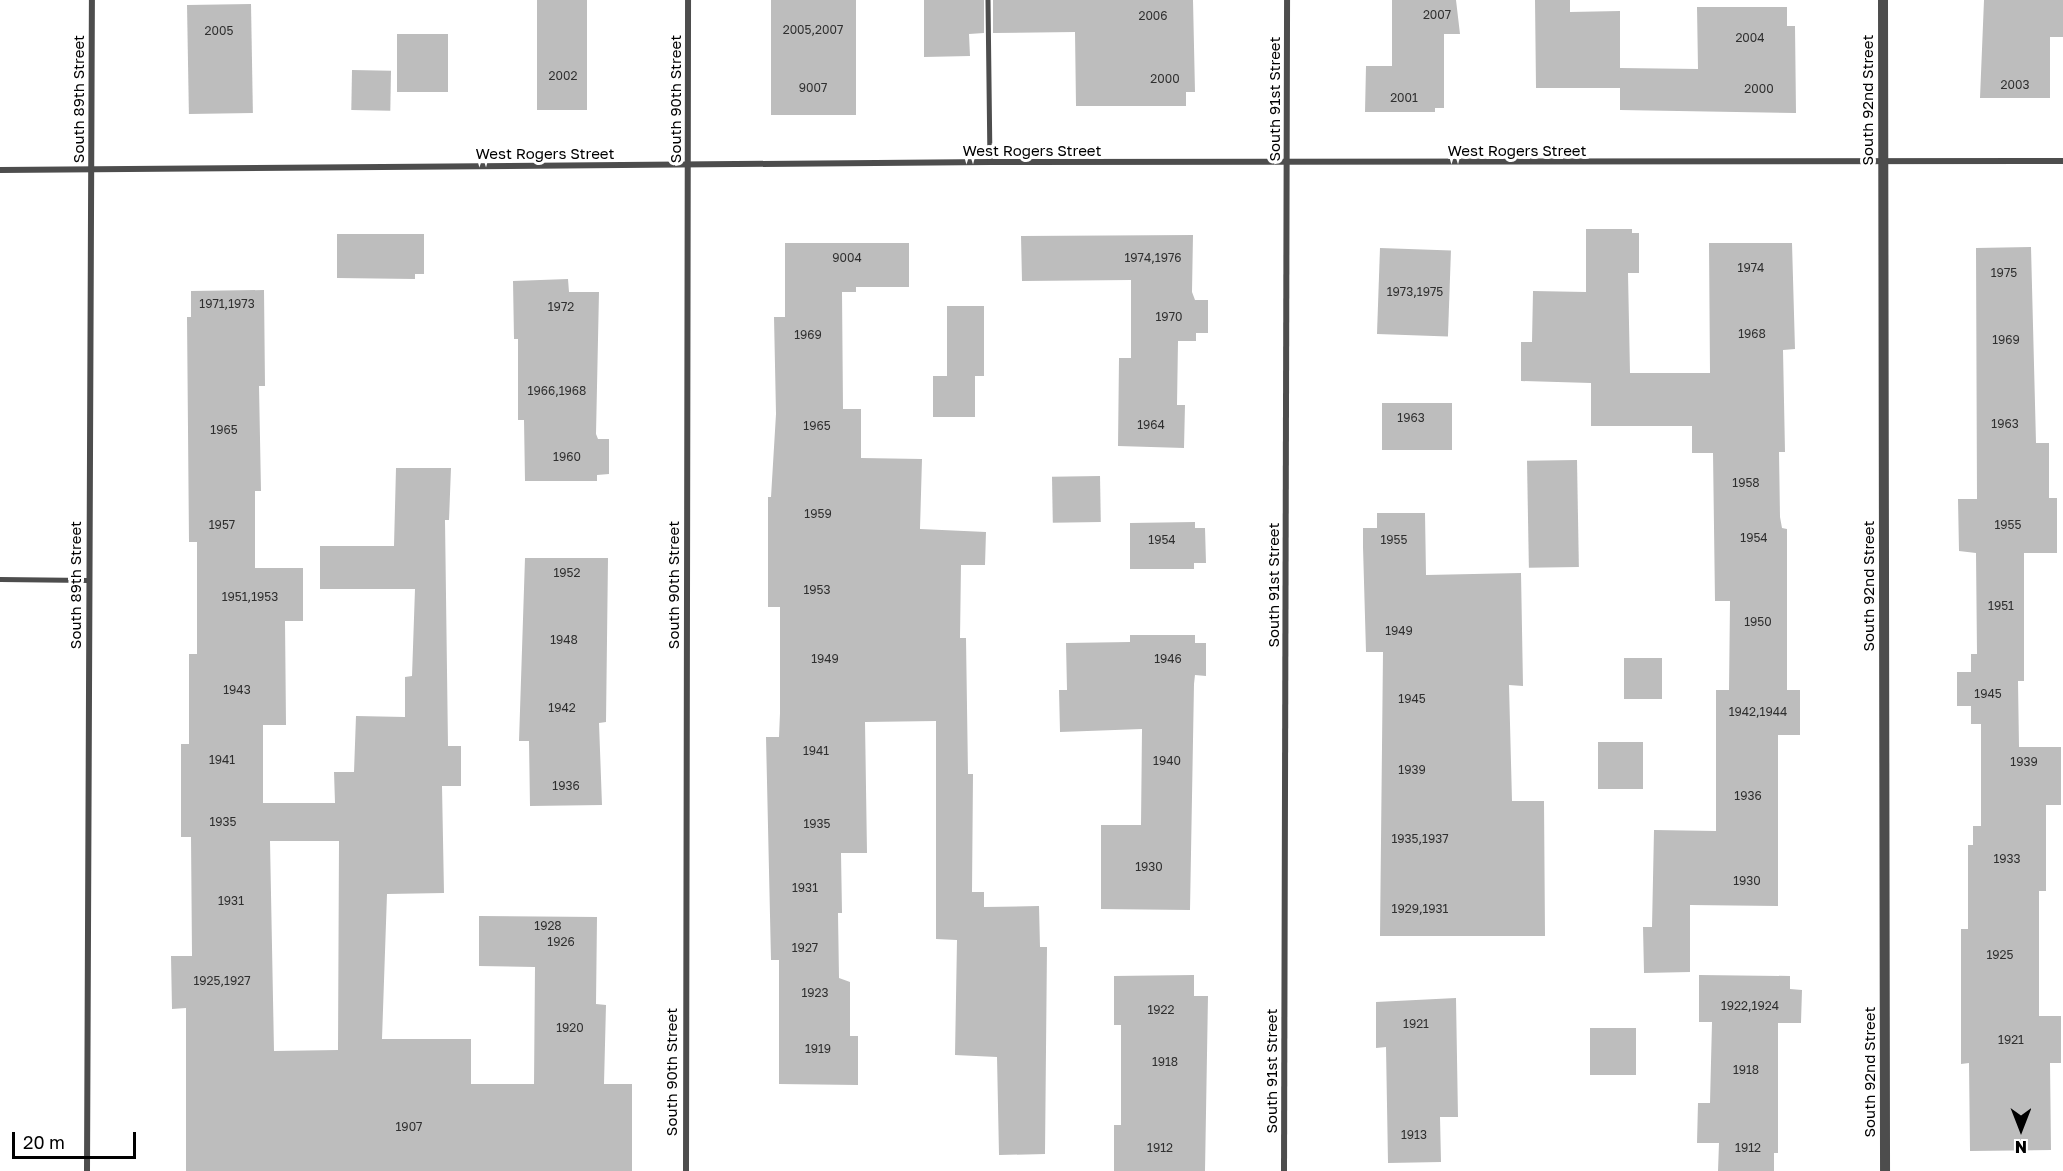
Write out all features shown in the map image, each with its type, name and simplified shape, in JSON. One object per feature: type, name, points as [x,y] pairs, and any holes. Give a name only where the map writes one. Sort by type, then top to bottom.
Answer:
[{"type":"street","name":"South 89th Street","points":[[87,1171],[92,0]]},
{"type":"street","name":"South 90th Street","points":[[686,1171],[688,0]]},
{"type":"street","name":"South 91st Street","points":[[1284,1171],[1287,0]]},
{"type":"street","name":"South 92nd Street","points":[[1883,0],[1885,1171]]},
{"type":"street","name":"West Rogers Street","points":[[0,170],[990,162],[1287,164],[2063,161]]},
{"type":"lane","points":[[988,0],[990,162]]},
{"type":"lane","points":[[0,579],[88,580]]},
{"type":"building","points":[[537,0],[587,0],[587,110],[537,110]]},
{"type":"building","points":[[771,0],[856,0],[856,115],[771,115]]},
{"type":"building","points":[[924,0],[984,0],[984,33],[969,34],[970,56],[924,57]]},
{"type":"building","points":[[993,0],[1193,0],[1195,92],[1186,92],[1186,106],[1076,106],[1075,32],[993,33]]},
{"type":"building","points":[[1392,0],[1456,0],[1460,34],[1444,34],[1444,108],[1435,108],[1435,112],[1365,112],[1366,66],[1392,66]]},
{"type":"building","points":[[1535,0],[1570,0],[1570,12],[1620,11],[1620,88],[1536,88]]},
{"type":"building","points":[[1984,0],[2063,0],[2063,37],[2050,37],[2050,98],[1980,98]]},
{"type":"building","points":[[251,4],[253,113],[189,114],[187,5]]},
{"type":"building","points":[[1697,7],[1787,7],[1787,26],[1795,26],[1796,113],[1620,110],[1620,68],[1698,69]]},
{"type":"building","points":[[397,34],[448,34],[448,92],[397,92]]},
{"type":"building","points":[[352,70],[391,71],[390,111],[351,110]]},
{"type":"building","points":[[1586,229],[1632,229],[1632,233],[1639,233],[1639,273],[1628,273],[1630,373],[1710,373],[1709,243],[1792,243],[1795,349],[1783,350],[1785,452],[1779,452],[1780,517],[1782,528],[1787,529],[1787,690],[1800,690],[1800,735],[1778,735],[1778,906],[1690,905],[1690,972],[1644,973],[1643,927],[1652,927],[1654,830],[1716,831],[1716,690],[1729,690],[1730,601],[1715,601],[1713,453],[1692,453],[1692,426],[1591,426],[1591,383],[1521,381],[1521,342],[1532,342],[1533,291],[1586,292]]},
{"type":"building","points":[[337,234],[424,234],[424,274],[415,274],[415,279],[337,278]]},
{"type":"building","points":[[1193,235],[1192,292],[1195,300],[1208,300],[1208,333],[1196,333],[1196,341],[1178,341],[1177,405],[1185,405],[1184,448],[1118,446],[1119,358],[1131,358],[1131,280],[1022,281],[1021,236]]},
{"type":"building","points":[[785,243],[909,243],[909,287],[856,287],[856,292],[842,292],[843,409],[861,409],[861,458],[922,459],[920,529],[986,532],[985,565],[961,565],[960,638],[966,638],[968,774],[973,774],[972,892],[984,892],[984,907],[1039,906],[1040,947],[1047,947],[1045,1154],[999,1155],[997,1057],[955,1055],[957,940],[936,939],[936,721],[865,722],[867,853],[841,853],[842,913],[838,913],[839,978],[850,982],[850,1036],[858,1036],[858,1085],[779,1084],[779,960],[771,960],[766,737],[779,737],[780,713],[780,607],[768,607],[768,497],[771,497],[776,414],[774,317],[785,317]]},
{"type":"building","points":[[2031,247],[2036,443],[2049,443],[2049,498],[2057,498],[2057,553],[2024,553],[2024,681],[2018,681],[2019,747],[2061,747],[2061,805],[2046,805],[2046,891],[2039,891],[2039,1016],[2061,1016],[2061,1063],[2050,1063],[2051,1150],[1970,1151],[1969,1063],[1961,1064],[1961,929],[1968,929],[1968,845],[1973,845],[1973,826],[1981,826],[1981,724],[1971,724],[1971,706],[1957,706],[1957,672],[1971,672],[1971,654],[1977,654],[1976,553],[1959,551],[1958,499],[1977,499],[1976,248]]},
{"type":"building","points":[[1380,248],[1451,250],[1448,336],[1377,334]]},
{"type":"building","points":[[568,279],[569,292],[599,292],[596,434],[598,439],[609,439],[609,474],[597,475],[597,481],[525,481],[524,420],[518,420],[518,339],[514,339],[513,281]]},
{"type":"building","points":[[264,290],[265,386],[259,386],[261,491],[255,491],[255,568],[303,568],[303,621],[285,621],[286,725],[263,725],[263,803],[335,803],[334,772],[354,772],[356,716],[405,717],[405,677],[412,676],[415,589],[320,589],[320,546],[394,546],[396,468],[451,468],[449,520],[445,520],[448,746],[461,746],[461,786],[442,786],[444,893],[387,894],[382,1039],[471,1039],[471,1084],[534,1084],[535,967],[479,966],[479,916],[597,917],[596,1004],[606,1005],[604,1084],[632,1084],[632,1171],[186,1171],[186,1008],[172,1009],[171,956],[192,956],[191,837],[181,837],[181,744],[189,744],[189,654],[197,654],[197,542],[189,542],[187,317],[191,317],[191,291]],"holes":[[[270,841],[339,841],[338,1050],[274,1051]]]},
{"type":"building","points":[[947,306],[984,306],[984,376],[947,376]]},
{"type":"building","points":[[933,376],[975,376],[975,417],[933,417]]},
{"type":"building","points":[[1382,403],[1452,403],[1452,450],[1382,450]]},
{"type":"building","points":[[1577,460],[1579,567],[1529,568],[1527,461]]},
{"type":"building","points":[[1100,476],[1101,522],[1053,523],[1052,477]]},
{"type":"building","points":[[1377,513],[1425,513],[1426,575],[1521,573],[1523,686],[1509,685],[1512,801],[1544,801],[1545,936],[1380,936],[1383,652],[1366,652],[1363,547],[1363,528],[1377,528]]},
{"type":"building","points":[[1195,522],[1195,528],[1205,528],[1206,563],[1194,563],[1194,569],[1130,569],[1130,523]]},
{"type":"building","points":[[525,558],[608,558],[606,722],[599,723],[602,805],[530,806],[529,741],[519,741]]},
{"type":"building","points":[[1130,635],[1195,635],[1195,643],[1206,643],[1206,676],[1195,675],[1194,684],[1190,910],[1101,909],[1101,825],[1141,825],[1142,729],[1060,732],[1059,690],[1067,690],[1066,643],[1130,642]]},
{"type":"building","points":[[1624,658],[1662,658],[1662,699],[1624,699]]},
{"type":"building","points":[[1598,742],[1643,742],[1643,789],[1598,789]]},
{"type":"building","points":[[1194,975],[1194,996],[1208,996],[1205,1171],[1114,1171],[1114,1125],[1121,1125],[1121,1025],[1114,1025],[1114,976]]},
{"type":"building","points":[[1699,975],[1790,976],[1790,989],[1802,990],[1801,1023],[1778,1023],[1778,1153],[1774,1153],[1774,1171],[1718,1171],[1719,1143],[1697,1143],[1698,1103],[1710,1103],[1712,1022],[1699,1022]]},
{"type":"building","points":[[1456,998],[1458,1117],[1440,1117],[1441,1162],[1388,1163],[1386,1047],[1376,1048],[1376,1002]]},
{"type":"building","points":[[1590,1028],[1636,1028],[1636,1075],[1590,1075]]}]
